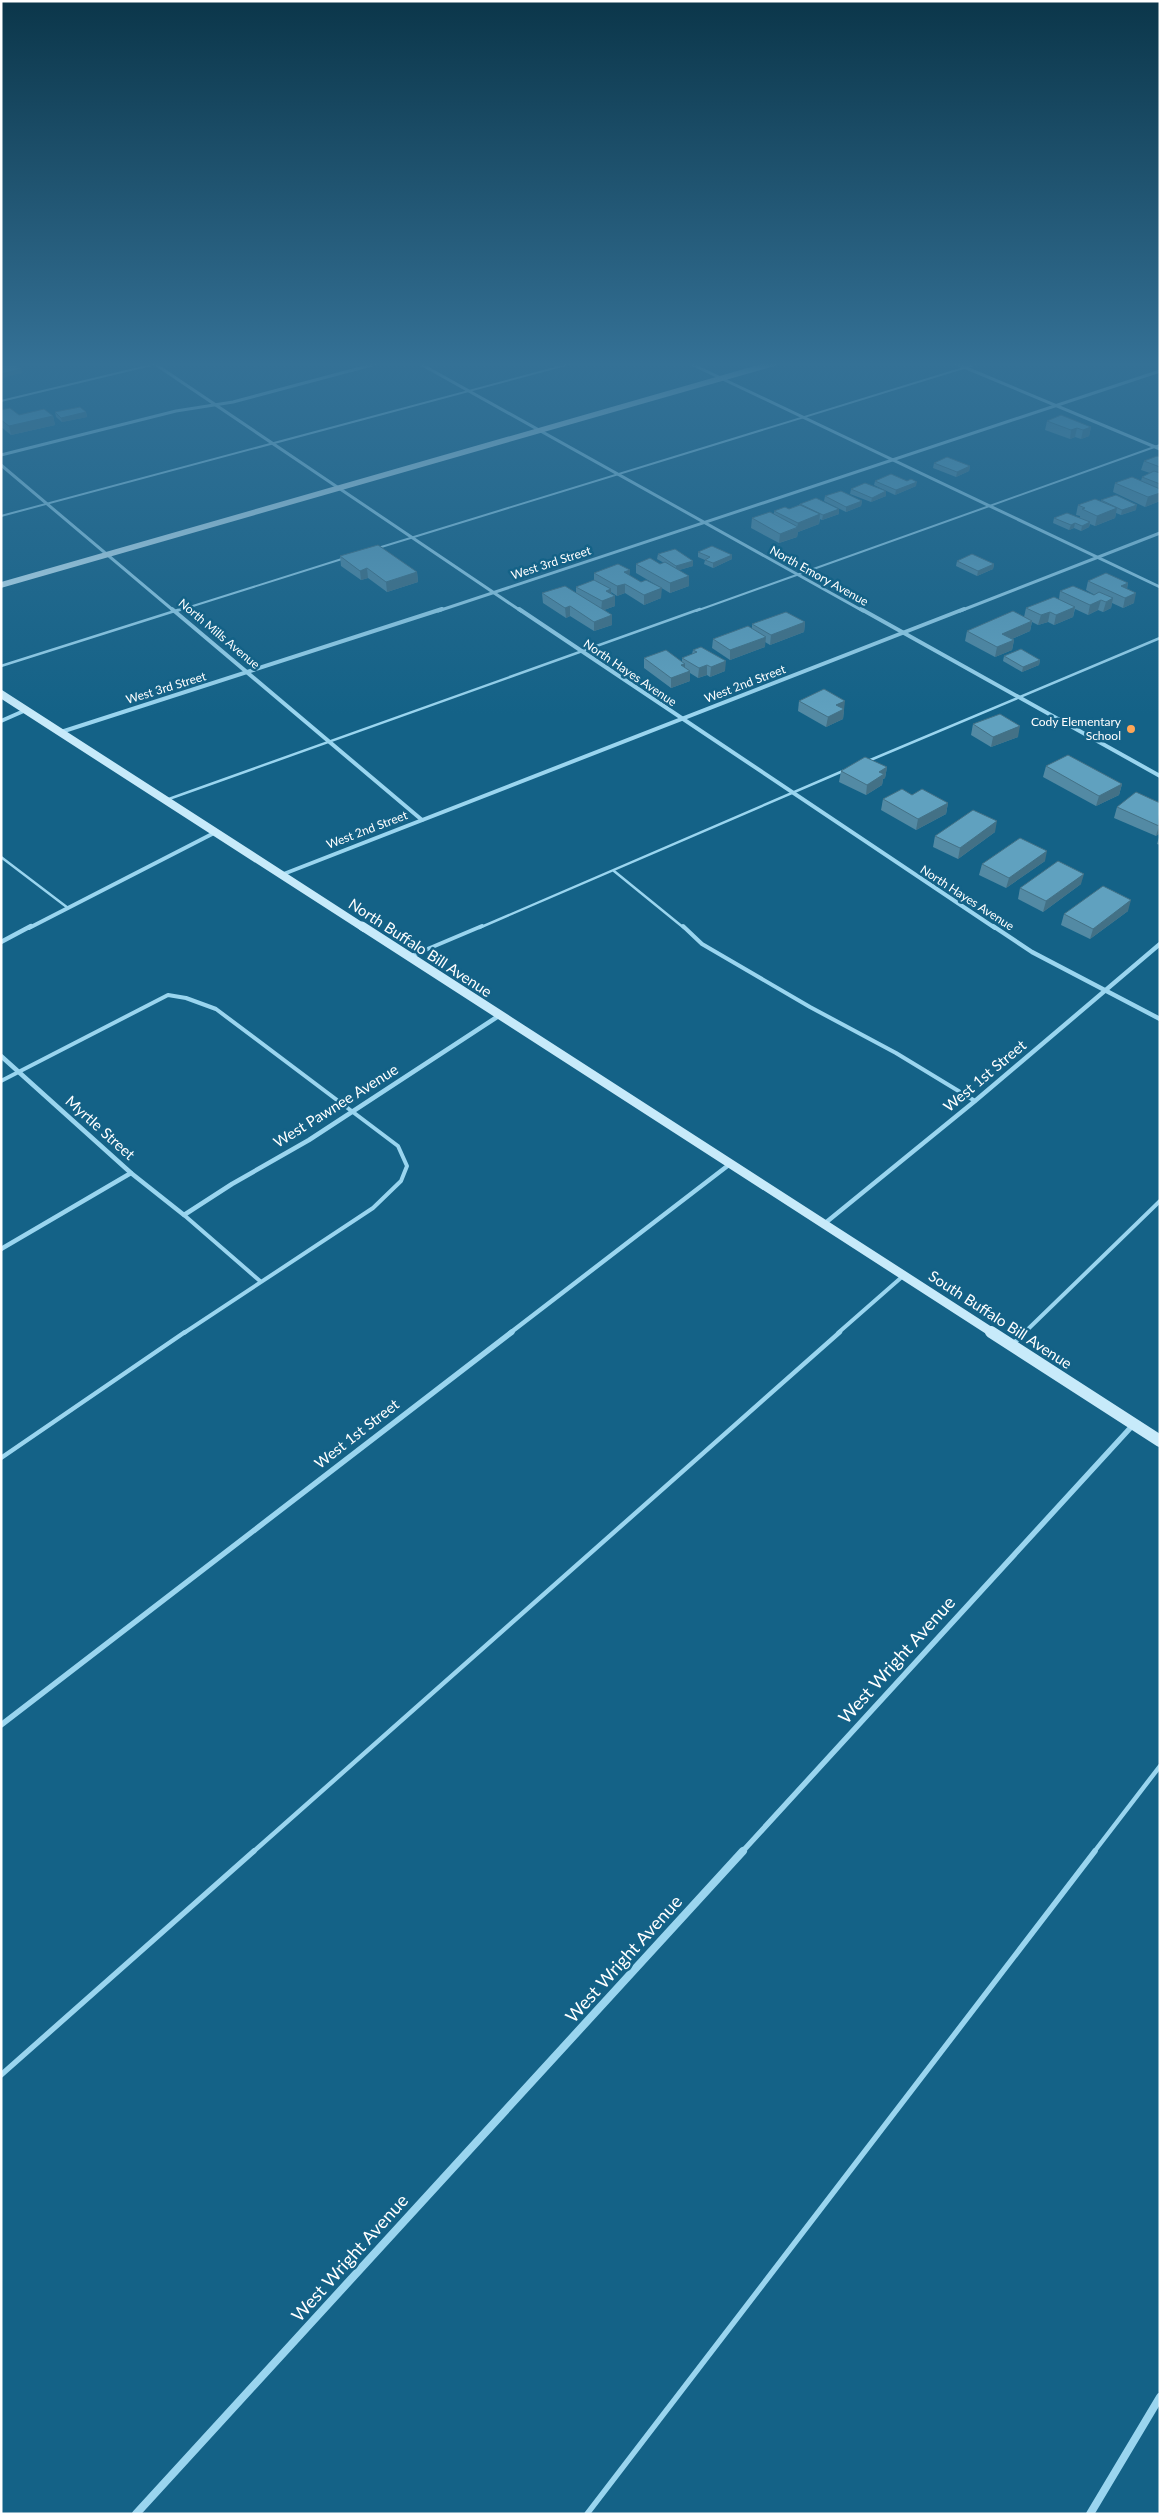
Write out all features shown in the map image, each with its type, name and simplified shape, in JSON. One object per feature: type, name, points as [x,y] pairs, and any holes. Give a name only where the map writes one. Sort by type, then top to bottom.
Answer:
[{"type":"main road","points":[[1,585],[372,479]]},
{"type":"main road","name":"North Buffalo Bill Avenue","points":[[1,694],[824,1225]]},
{"type":"main road","name":"South Buffalo Bill Avenue","points":[[824,1225],[1160,1441]]},
{"type":"street","name":"North Mills Avenue","points":[[18,479],[422,820]]},
{"type":"street","name":"North Hayes Avenue","points":[[325,479],[791,793],[1032,952],[1160,1019]]},
{"type":"street","name":"North Emory Avenue","points":[[627,479],[1160,776]]},
{"type":"street","name":"West 3rd Street","points":[[61,732],[249,673],[834,479]]},
{"type":"street","points":[[931,479],[1160,587]]},
{"type":"street","name":"West 2nd Street","points":[[281,875],[1160,533]]},
{"type":"street","points":[[1,721],[26,710]]},
{"type":"street","points":[[1,942],[216,832]]},
{"type":"street","name":"West 1st Street","points":[[824,1225],[975,1101],[1160,944]]},
{"type":"street","name":"West Pawnee Avenue","points":[[184,1215],[232,1184],[309,1140],[500,1015]]},
{"type":"street","name":"Myrtle Street","points":[[1,1056],[131,1173],[184,1215]]},
{"type":"street","name":"West 1st Street","points":[[1,1725],[730,1164]]},
{"type":"street","points":[[1,1249],[131,1173]]},
{"type":"street","name":"West Wright Avenue","points":[[136,2514],[1134,1424]]},
{"type":"street","points":[[1090,2514],[1160,2397]]},
{"type":"lane","points":[[1,516],[140,479]]},
{"type":"lane","points":[[374,549],[601,479]]},
{"type":"lane","points":[[166,800],[1064,479]]},
{"type":"lane","points":[[1,666],[345,558]]},
{"type":"lane","points":[[864,762],[1160,638]]},
{"type":"lane","points":[[408,957],[614,871],[846,770]]},
{"type":"lane","points":[[1,857],[68,908]]},
{"type":"lane","points":[[614,871],[669,914],[702,944],[810,1007],[896,1053],[975,1101]]},
{"type":"lane","points":[[1,1081],[168,995],[186,998],[216,1009],[354,1111],[398,1146],[407,1166],[402,1181],[373,1208],[260,1281],[1,1458]]},
{"type":"lane","points":[[1011,1346],[1160,1201]]},
{"type":"lane","points":[[184,1215],[260,1281]]},
{"type":"lane","points":[[1,2075],[904,1276]]},
{"type":"lane","points":[[588,2514],[1160,1766]]},
{"type":"building","points":[[912,479],[917,482],[896,490],[875,481]]},
{"type":"building","points":[[1125,479],[1138,479],[1160,489],[1160,493],[1148,497],[1115,483]]},
{"type":"building","points":[[1148,479],[1160,479],[1160,484]]},
{"type":"building","points":[[865,483],[886,491],[872,498],[851,489]]},
{"type":"building","points":[[841,491],[862,501],[846,507],[825,496]]},
{"type":"building","points":[[1116,495],[1137,505],[1122,510],[1101,500]]},
{"type":"building","points":[[816,498],[839,509],[823,515],[800,504]]},
{"type":"building","points":[[1095,499],[1117,508],[1097,516],[1078,505]]},
{"type":"building","points":[[800,505],[820,514],[798,523],[774,511],[785,507],[789,509]]},
{"type":"building","points":[[770,512],[798,527],[780,534],[752,518]]},
{"type":"building","points":[[1067,513],[1090,522],[1082,526],[1075,523],[1071,525],[1054,518]]},
{"type":"building","points":[[378,545],[417,572],[386,582],[367,568],[360,571],[340,556]]},
{"type":"building","points":[[712,546],[732,555],[713,563],[705,560],[710,557],[698,552]]},
{"type":"building","points":[[675,549],[693,561],[676,566],[658,554]]},
{"type":"building","points":[[972,554],[994,564],[978,571],[957,561]]},
{"type":"building","points":[[650,558],[660,564],[665,562],[689,576],[670,583],[636,564]]},
{"type":"building","points":[[618,564],[630,570],[624,572],[641,582],[646,580],[662,588],[644,595],[625,584],[617,586],[594,573]]},
{"type":"building","points":[[1106,573],[1128,583],[1121,586],[1136,593],[1125,598],[1088,581]]},
{"type":"building","points":[[594,580],[611,589],[606,591],[615,596],[602,601],[576,587]]},
{"type":"building","points":[[565,586],[612,615],[594,622],[570,606],[565,608],[542,593]]},
{"type":"building","points":[[1073,586],[1094,595],[1099,592],[1113,598],[1106,602],[1101,600],[1090,605],[1060,591]]},
{"type":"building","points":[[1054,597],[1075,607],[1056,615],[1050,612],[1041,615],[1026,608]]},
{"type":"building","points":[[1013,611],[1032,621],[1002,634],[1014,640],[997,647],[967,631]]},
{"type":"building","points":[[786,612],[805,622],[771,635],[752,624]]},
{"type":"building","points":[[748,626],[766,637],[730,650],[713,639]]},
{"type":"building","points":[[701,647],[726,661],[711,667],[707,665],[699,668],[682,658],[697,652],[693,650]]},
{"type":"building","points":[[1021,649],[1040,660],[1023,667],[1004,656]]},
{"type":"building","points":[[666,650],[685,664],[681,665],[690,671],[671,678],[644,658]]},
{"type":"building","points":[[824,689],[845,701],[836,705],[844,709],[828,717],[799,701]]},
{"type":"building","points":[[1000,714],[1020,726],[993,737],[973,724]]},
{"type":"building","points":[[1068,755],[1122,784],[1099,796],[1046,766]]},
{"type":"building","points":[[865,757],[887,767],[879,772],[884,774],[867,785],[841,771]]},
{"type":"building","points":[[902,789],[912,795],[922,789],[948,803],[918,819],[883,799]]},
{"type":"building","points":[[1136,792],[1160,803],[1159,826],[1117,807]]},
{"type":"building","points":[[973,810],[997,821],[960,848],[935,836]]},
{"type":"building","points":[[1020,838],[1047,851],[1009,878],[982,864]]},
{"type":"building","points":[[1058,861],[1084,874],[1046,901],[1020,888]]},
{"type":"building","points":[[1103,886],[1131,900],[1093,929],[1064,914]]},
{"type":"place","name":"Cody Elementary School","points":[[1131,729]]}]
